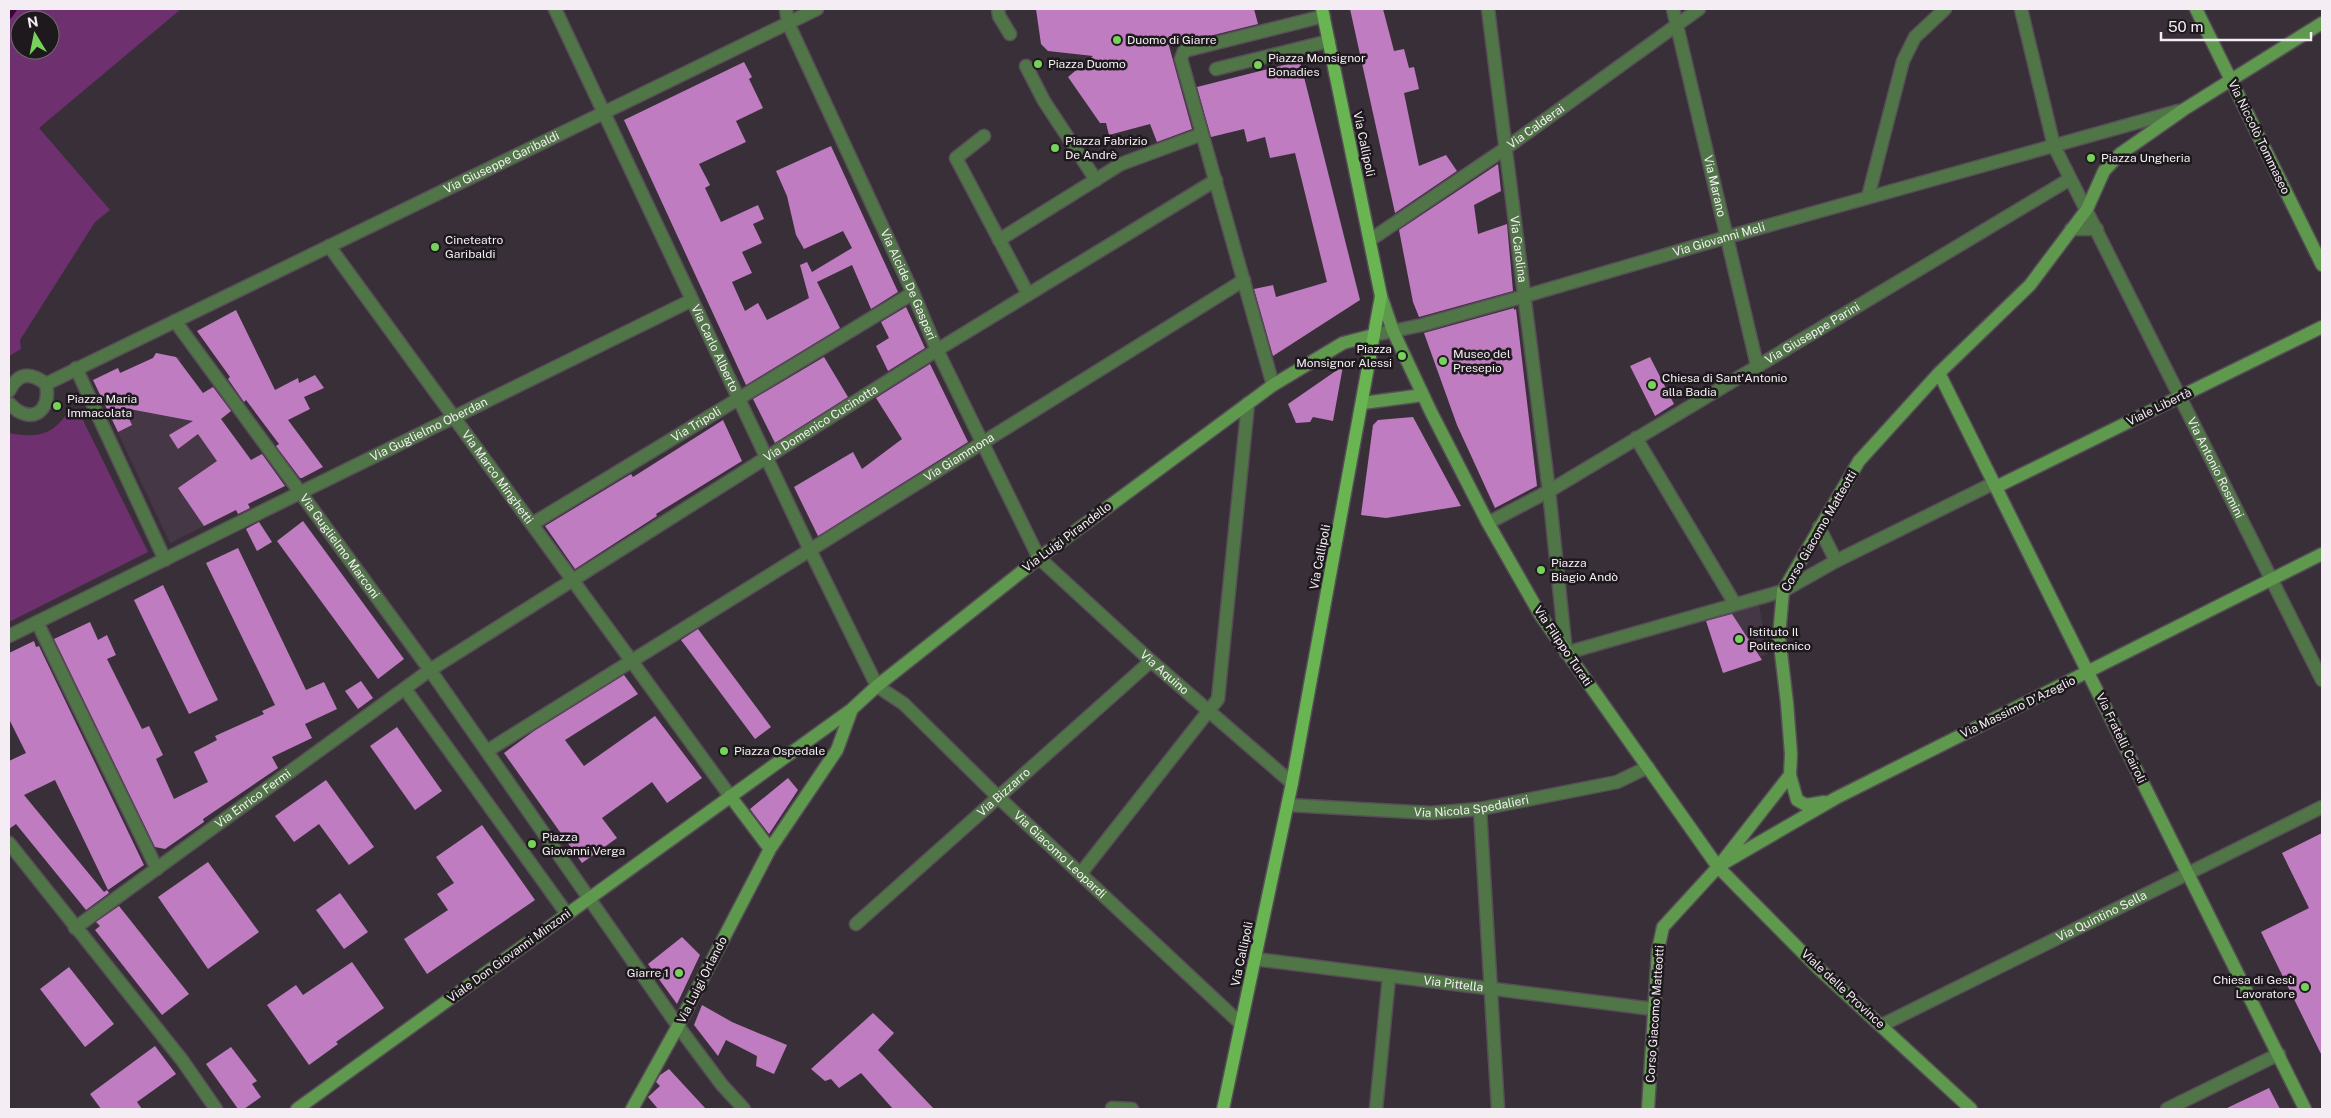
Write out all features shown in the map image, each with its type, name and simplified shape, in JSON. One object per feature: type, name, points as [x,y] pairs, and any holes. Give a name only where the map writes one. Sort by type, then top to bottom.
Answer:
[{"type":"main road","name":"Via Callipoli","points":[[1223,1109],[1288,805],[1363,403],[1381,296],[1323,12]]},
{"type":"street","name":"Via Carlo Alberto","points":[[555,9],[766,458],[877,686]]},
{"type":"street","name":"Via Alcide De Gasperi","points":[[786,9],[788,23],[913,293],[937,350],[1039,558]]},
{"type":"street","name":"Via Giuseppe Garibaldi","points":[[46,384],[817,9]]},
{"type":"street","points":[[998,9],[999,16],[1010,34]]},
{"type":"street","name":"Via Carolina","points":[[1488,9],[1549,490],[1566,652]]},
{"type":"street","name":"Via Marano","points":[[1673,9],[1757,365]]},
{"type":"street","name":"Via Calderai","points":[[1370,240],[1506,148],[1699,9]]},
{"type":"street","points":[[1868,198],[1903,61],[1915,37],[1946,9]]},
{"type":"street","name":"Via Antonio Rosmini","points":[[2021,9],[2049,126],[2049,147],[2087,209],[2182,396],[2322,680]]},
{"type":"street","name":"Via Niccolò Tommaseo","points":[[2196,9],[2322,265]]},
{"type":"street","points":[[1273,385],[1182,59],[1184,51],[1323,12]]},
{"type":"street","name":"Corso Giacomo Matteotti","points":[[1648,1109],[1658,950],[1664,927],[1718,867],[1790,775],[1791,754],[1787,703],[1779,636],[1783,591],[1819,527],[1860,461],[1939,373],[2030,284],[2087,209],[2104,171],[2120,154],[2183,110],[2322,24]]},
{"type":"street","points":[[1216,69],[1329,41]]},
{"type":"street","points":[[1026,66],[1044,102],[1096,180]]},
{"type":"street","name":"Via Giovanni Meli","points":[[1374,335],[1525,296],[1727,237],[2183,110]]},
{"type":"street","points":[[1000,240],[1121,164],[1202,134]]},
{"type":"street","points":[[984,136],[956,158],[1028,294]]},
{"type":"street","name":"Via Giuseppe Parini","points":[[1488,524],[1549,490],[2070,179]]},
{"type":"street","name":"Via Domenico Cucinotta","points":[[430,670],[937,350],[1216,180]]},
{"type":"street","points":[[2071,229],[2097,229]]},
{"type":"street","name":"Via Marco Minghetti","points":[[329,246],[631,661],[725,799]]},
{"type":"street","name":"Via Giammona","points":[[631,661],[1244,280]]},
{"type":"street","name":"Via Tripoli","points":[[532,524],[913,293]]},
{"type":"street","name":"Via Filippo Turati","points":[[1381,296],[1393,331],[1431,412],[1488,524],[1541,616],[1718,867]]},
{"type":"street","name":"Via Guglielmo Oberdan","points":[[9,636],[692,300]]},
{"type":"street","name":"Via Guglielmo Marconi","points":[[180,318],[190,342],[430,670],[590,897]]},
{"type":"street","name":"Viale Libertà","points":[[1566,652],[1783,591],[1836,561],[2322,327]]},
{"type":"street","name":"Via Luigi Pirandello","points":[[725,799],[852,709],[877,686],[1039,558],[1248,402],[1343,343],[1374,335]]},
{"type":"street","points":[[76,368],[165,560]]},
{"type":"street","name":"Via Fratelli Cairoli","points":[[1939,373],[2306,1107]]},
{"type":"street","points":[[24,375],[36,376],[46,384],[49,398],[43,410],[31,415],[18,413],[9,398],[14,381],[24,375]]},
{"type":"street","points":[[1363,403],[1423,395]]},
{"type":"street","points":[[1080,873],[1218,699],[1248,402]]},
{"type":"street","points":[[1636,438],[1735,604]]},
{"type":"street","points":[[1819,527],[1836,561]]},
{"type":"street","name":"Via Massimo D'Azeglio","points":[[1718,867],[1836,798],[2322,554]]},
{"type":"street","name":"Via Aquino","points":[[1039,558],[1150,661],[1292,783]]},
{"type":"street","points":[[37,622],[157,869]]},
{"type":"street","points":[[486,751],[631,661]]},
{"type":"street","name":"Via Bizzarro","points":[[856,924],[1150,661]]},
{"type":"street","name":"Via Enrico Fermi","points":[[75,928],[430,670]]},
{"type":"street","name":"Via Giacomo Leopardi","points":[[877,686],[904,704],[998,796],[1241,1024]]},
{"type":"street","points":[[405,689],[566,914]]},
{"type":"street","name":"Via Luigi Orlando","points":[[632,1109],[678,1026],[770,849],[837,750],[852,709]]},
{"type":"street","name":"Via Nicola Spedalieri","points":[[1288,805],[1431,813],[1480,809],[1617,782],[1648,767]]},
{"type":"street","points":[[1790,775],[1797,800],[1806,805],[1817,804],[1836,798]]},
{"type":"street","points":[[725,799],[770,849]]},
{"type":"street","name":"Viale Don Giovanni Minzoni","points":[[297,1109],[725,799]]},
{"type":"street","name":"Via Quintino Sella","points":[[1882,1025],[2322,807]]},
{"type":"street","points":[[1480,809],[1498,1109]]},
{"type":"street","points":[[9,843],[182,1060],[216,1109]]},
{"type":"street","name":"Viale delle Province","points":[[1718,867],[1818,968],[1971,1109]]},
{"type":"street","points":[[590,897],[678,1026],[722,1085],[744,1109]]},
{"type":"street","name":"Via Pittella","points":[[1255,959],[1653,1009]]},
{"type":"street","points":[[1376,1109],[1389,977]]},
{"type":"street","points":[[2167,1109],[2279,1054]]},
{"type":"street","points":[[1112,1108],[1132,1109]]},
{"type":"shaded area","points":[[9,9],[181,9],[39,128],[110,210],[95,222],[20,340],[21,349],[9,356]]},
{"type":"shaded area","points":[[156,353],[181,358],[180,362],[251,460],[278,489],[170,543],[93,380],[118,368],[121,373],[153,358]]},
{"type":"shaded area","points":[[77,408],[148,552],[9,622],[9,433],[27,435],[45,433],[56,426],[72,410]]},
{"type":"shaded area","name":"Istituto Il Politecnico","points":[[1759,605],[1768,654],[1760,657],[1757,662],[1723,673],[1706,620]]},
{"type":"building","points":[[1036,9],[1254,9],[1258,24],[1169,46],[1192,129],[1157,142],[1150,124],[1109,135],[1106,123],[1100,123],[1068,77],[1093,56],[1048,51],[1041,44]]},
{"type":"building","points":[[1350,9],[1383,9],[1394,51],[1404,49],[1409,68],[1414,67],[1419,89],[1404,93],[1419,166],[1446,155],[1457,171],[1395,213]]},
{"type":"building","points":[[1300,61],[1360,300],[1273,356],[1254,289],[1273,285],[1276,297],[1327,282],[1295,153],[1270,158],[1265,137],[1247,142],[1244,129],[1211,137],[1197,87]]},
{"type":"building","points":[[744,62],[752,77],[749,79],[763,108],[736,121],[746,142],[699,164],[710,185],[705,188],[721,222],[758,205],[764,219],[753,224],[762,243],[742,252],[752,273],[732,282],[745,311],[758,303],[767,320],[809,298],[800,265],[807,262],[812,272],[852,248],[843,231],[804,249],[796,235],[787,196],[776,171],[831,146],[898,292],[871,309],[852,265],[817,282],[840,328],[746,385],[624,120]]},
{"type":"building","points":[[1498,164],[1501,191],[1474,205],[1478,234],[1507,224],[1513,291],[1419,317],[1413,302],[1399,230]]},
{"type":"building","points":[[906,307],[925,348],[888,371],[876,346],[889,338],[881,322]]},
{"type":"building","points":[[1514,308],[1514,310],[1516,309],[1537,486],[1495,508],[1457,425],[1424,333]]},
{"type":"building","points":[[236,310],[275,390],[298,378],[299,383],[315,375],[324,388],[304,397],[310,409],[288,420],[323,467],[302,478],[300,478],[276,446],[279,444],[246,400],[244,402],[228,379],[230,377],[197,331]]},
{"type":"building","points":[[156,353],[176,357],[203,393],[213,387],[231,411],[221,419],[251,460],[262,454],[285,486],[248,504],[250,508],[238,514],[236,510],[204,526],[178,488],[217,461],[198,434],[178,449],[169,435],[193,421],[124,408],[132,425],[118,432],[93,380],[118,368],[120,373],[153,358]]},
{"type":"building","points":[[824,357],[848,397],[775,443],[753,399]]},
{"type":"building","name":"Chiesa di Sant'Antonio alla Badia","points":[[1650,357],[1674,404],[1655,416],[1630,366]]},
{"type":"building","points":[[930,364],[968,442],[818,536],[794,487],[853,452],[862,469],[902,439],[876,398]]},
{"type":"building","points":[[1343,366],[1333,421],[1313,417],[1310,422],[1296,423],[1288,404]]},
{"type":"building","points":[[1413,417],[1461,506],[1386,518],[1361,515],[1373,425],[1378,420]]},
{"type":"building","points":[[723,420],[742,461],[656,514],[657,516],[575,569],[545,526],[631,474],[633,477]]},
{"type":"building","points":[[303,521],[404,659],[378,679],[277,541]]},
{"type":"building","points":[[259,522],[272,542],[257,551],[246,529]]},
{"type":"building","points":[[238,548],[306,690],[324,682],[337,709],[305,724],[312,738],[272,757],[278,768],[203,819],[204,822],[165,849],[155,847],[54,639],[90,622],[98,640],[107,635],[116,655],[107,659],[142,729],[149,726],[163,755],[156,759],[174,799],[208,782],[194,752],[217,740],[215,736],[264,714],[262,711],[275,705],[206,563]]},
{"type":"building","points":[[163,585],[218,700],[189,714],[134,600]]},
{"type":"building","name":"Istituto Il Politecnico","points":[[1732,614],[1762,660],[1723,673],[1706,621]]},
{"type":"building","points":[[698,629],[771,727],[755,739],[681,640]]},
{"type":"building","points":[[34,641],[36,647],[39,646],[144,865],[108,890],[55,780],[24,795],[104,892],[107,890],[109,893],[86,910],[16,824],[9,829],[9,761],[26,753],[9,719],[9,653]]},
{"type":"building","points":[[624,675],[638,694],[565,740],[584,766],[655,716],[702,778],[667,803],[652,782],[602,818],[617,838],[582,863],[504,753],[534,731]]},
{"type":"building","points":[[361,681],[373,698],[358,709],[345,691]]},
{"type":"building","points":[[397,727],[442,791],[415,810],[370,746]]},
{"type":"building","points":[[788,778],[798,790],[769,834],[750,809]]},
{"type":"building","points":[[326,780],[374,847],[349,865],[319,824],[294,842],[275,816]]},
{"type":"building","points":[[482,825],[535,900],[427,974],[404,939],[448,910],[437,894],[454,883],[436,857]]},
{"type":"building","name":"Chiesa di Gesù Lavoratore","points":[[2322,833],[2322,1056],[2261,932],[2309,908],[2282,853]]},
{"type":"building","points":[[208,862],[259,932],[208,969],[158,897]]},
{"type":"building","points":[[340,893],[368,932],[344,949],[316,910]]},
{"type":"building","points":[[119,906],[189,994],[162,1015],[95,930],[100,926],[96,922]]},
{"type":"building","points":[[682,937],[700,955],[677,1004],[648,964]]},
{"type":"building","points":[[352,962],[384,1008],[336,1042],[338,1044],[309,1065],[267,1005],[296,985],[303,995]]},
{"type":"building","points":[[69,967],[114,1024],[85,1047],[40,989]]},
{"type":"building","points":[[702,1005],[732,1022],[787,1045],[774,1074],[756,1066],[757,1056],[726,1040],[718,1056],[694,1025]]},
{"type":"building","points":[[873,1013],[894,1033],[878,1050],[934,1109],[893,1109],[861,1073],[839,1088],[831,1079],[825,1081],[811,1069]]},
{"type":"building","points":[[155,1046],[176,1074],[137,1102],[142,1109],[101,1109],[90,1094]]},
{"type":"building","points":[[231,1047],[257,1081],[252,1084],[261,1097],[244,1109],[238,1109],[206,1064]]},
{"type":"building","points":[[669,1069],[706,1109],[658,1109],[648,1097],[660,1086],[656,1082],[660,1075]]},
{"type":"building","points":[[2269,1088],[2280,1109],[2225,1109]]},
{"type":"waterway","points":[[9,16],[14,9]]},
{"type":"place","name":"Duomo di Giarre","points":[[1117,40]]},
{"type":"place","name":"Piazza Duomo","points":[[1038,64]]},
{"type":"place","name":"Piazza Monsignor Bonadies","points":[[1258,65]]},
{"type":"place","name":"Piazza Fabrizio De Andrè","points":[[1055,148]]},
{"type":"place","name":"Piazza Ungheria","points":[[2091,158]]},
{"type":"place","name":"Cineteatro Garibaldi","points":[[435,247]]},
{"type":"place","name":"Piazza Monsignor Alessi","points":[[1402,356]]},
{"type":"place","name":"Museo del Presepio","points":[[1443,361]]},
{"type":"place","name":"Chiesa di Sant'Antonio alla Badia","points":[[1652,385]]},
{"type":"place","name":"Piazza Maria Immacolata","points":[[57,406]]},
{"type":"place","name":"Piazza Biagio Andò","points":[[1541,570]]},
{"type":"place","name":"Istituto Il Politecnico","points":[[1739,639]]},
{"type":"place","name":"Piazza Ospedale","points":[[724,751]]},
{"type":"place","name":"Piazza Giovanni Verga","points":[[532,844]]},
{"type":"place","name":"Giarre 1","points":[[679,973]]},
{"type":"place","name":"Chiesa di Gesù Lavoratore","points":[[2305,987]]}]
